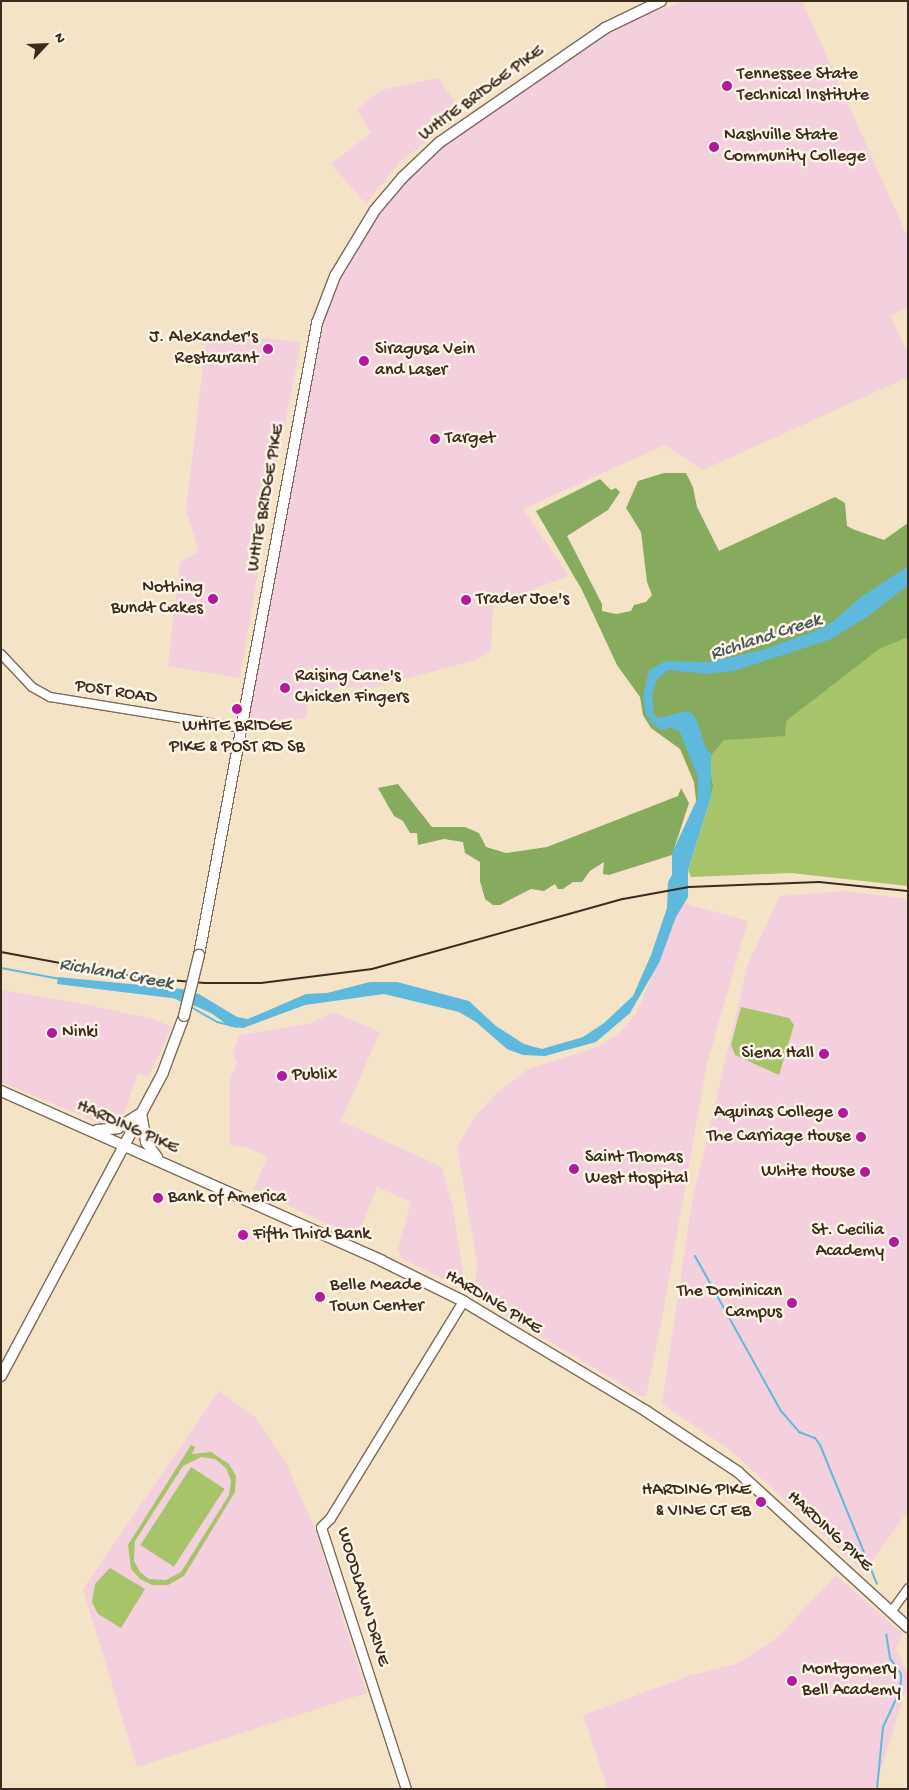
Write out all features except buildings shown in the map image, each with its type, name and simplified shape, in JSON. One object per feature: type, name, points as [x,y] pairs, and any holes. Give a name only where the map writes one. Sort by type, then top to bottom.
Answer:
[{"type":"main road","name":"WHITE BRIDGE PIKE","points":[[1,1376],[125,1144],[177,1036],[199,955],[317,323],[335,276],[355,239],[402,178],[440,142],[605,28],[661,1]]},
{"type":"main road","name":"HARDING PIKE","points":[[1,1091],[125,1144],[392,1265],[463,1301],[646,1411],[731,1468],[783,1511],[908,1627]]},
{"type":"main road","points":[[92,1130],[118,1128],[141,1113],[146,1142],[164,1162]]},
{"type":"main road","name":"WOODLAWN DRIVE","points":[[406,1789],[321,1527],[330,1518],[463,1301]]},
{"type":"street","name":"POST ROAD","points":[[1,654],[32,687],[50,697],[242,728]]},
{"type":"street","points":[[891,1612],[908,1589]]},
{"type":"shaded area","points":[[685,1],[802,1],[908,238],[908,307],[890,316],[908,353],[908,377],[703,470],[665,445],[523,509],[569,576],[493,604],[491,650],[476,660],[372,688],[341,687],[310,694],[306,718],[242,728],[314,341],[344,259],[402,178],[605,28]]},
{"type":"shaded area","points":[[438,78],[463,113],[400,162],[366,204],[331,164],[371,133],[357,109],[381,90]]},
{"type":"shaded area","points":[[207,332],[301,342],[274,480],[240,678],[168,666],[180,562],[199,551],[186,511]]},
{"type":"shaded area","name":"The Dominican Campus","points":[[847,891],[908,899],[908,1511],[864,1572],[730,1450],[662,1404],[692,1202],[748,964],[780,896]]},
{"type":"shaded area","name":"Saint Thomas West Hospital","points":[[682,903],[748,921],[707,1063],[662,1319],[646,1396],[641,1396],[480,1300],[475,1294],[477,1261],[457,1147],[475,1117],[497,1093],[528,1069],[595,1048],[618,1034],[636,1014]]},
{"type":"shaded area","points":[[1,990],[73,1002],[153,1019],[172,1027],[148,1078],[138,1073],[123,1116],[104,1125],[1,1082]]},
{"type":"shaded area","points":[[332,1012],[380,1032],[341,1121],[442,1167],[453,1208],[464,1279],[458,1281],[458,1286],[402,1259],[398,1249],[411,1202],[377,1187],[357,1238],[254,1189],[267,1157],[249,1148],[230,1145],[230,1080],[237,1063],[233,1052],[240,1035],[312,1023]]},
{"type":"shaded area","points":[[219,1391],[256,1418],[286,1463],[314,1527],[367,1693],[137,1767],[83,1589]]},
{"type":"shaded area","name":"Montgomery Bell Academy","points":[[836,1575],[903,1634],[896,1648],[906,1671],[907,1685],[875,1789],[608,1789],[583,1715],[689,1676],[737,1664],[777,1638]]},
{"type":"green space","points":[[664,473],[686,473],[693,487],[697,507],[719,551],[835,497],[845,503],[847,526],[855,530],[884,540],[908,523],[908,637],[879,649],[786,721],[785,736],[724,740],[708,759],[713,786],[708,805],[696,800],[694,782],[680,749],[651,728],[643,715],[640,697],[617,665],[582,590],[536,511],[600,479],[611,490],[616,488],[620,492],[608,510],[567,536],[602,604],[602,611],[616,614],[631,611],[634,605],[646,602],[652,595],[647,582],[641,532],[626,508],[638,481]]},
{"type":"green space","points":[[908,585],[908,886],[791,873],[691,877],[688,870],[711,797],[711,754],[654,685]]},
{"type":"green space","points":[[398,784],[432,827],[465,827],[479,833],[486,847],[506,853],[547,847],[678,796],[681,788],[689,803],[672,855],[609,875],[603,874],[604,862],[590,871],[582,882],[573,882],[563,889],[558,889],[555,884],[544,891],[531,889],[500,905],[493,905],[485,899],[480,881],[480,862],[465,853],[463,842],[444,839],[418,845],[417,833],[410,833],[403,821],[394,816],[378,788]]},
{"type":"green space","points":[[741,1007],[789,1018],[794,1025],[779,1075],[735,1055],[731,1045]]},
{"type":"green space","points":[[191,1445],[195,1447],[192,1454],[211,1452],[229,1464],[236,1476],[235,1492],[184,1576],[168,1585],[152,1585],[140,1579],[131,1569],[128,1545]],"holes":[[[201,1457],[215,1459],[226,1468],[231,1481],[229,1495],[181,1572],[166,1580],[149,1579],[140,1572],[134,1561],[135,1541],[183,1466]]]},
{"type":"green space","points":[[191,1467],[225,1489],[174,1567],[140,1545]]},
{"type":"green space","points":[[110,1568],[145,1589],[121,1628],[98,1614],[92,1602],[95,1584]]},
{"type":"water","points":[[908,566],[908,585],[867,617],[829,640],[734,671],[708,674],[668,670],[657,679],[652,696],[654,715],[659,718],[686,711],[693,714],[698,723],[705,746],[711,754],[711,797],[688,870],[688,897],[676,917],[659,963],[630,1013],[596,1042],[545,1056],[523,1055],[507,1049],[476,1022],[459,1012],[384,994],[305,1005],[243,1028],[229,1026],[211,1013],[179,999],[57,984],[58,977],[182,989],[199,994],[237,1017],[248,1019],[306,994],[327,993],[370,982],[397,982],[469,1001],[496,1026],[524,1044],[542,1049],[583,1037],[604,1023],[633,996],[651,955],[667,908],[668,882],[672,875],[672,853],[698,797],[698,777],[679,730],[674,727],[661,728],[646,715],[643,696],[649,670],[666,661],[710,662],[762,650],[815,631],[831,623],[861,597]]},
{"type":"waterway","name":"Richland Creek","points":[[650,721],[662,729],[667,728]]},
{"type":"waterway","name":"Richland Creek","points":[[672,727],[681,731]]},
{"type":"waterway","name":"Richland Creek","points":[[1,968],[60,979]]},
{"type":"waterway","name":"Richland Creek","points":[[174,997],[183,1002]]},
{"type":"waterway","name":"Richland Creek","points":[[191,1007],[217,1022],[237,1027]]},
{"type":"waterway","points":[[695,1256],[781,1411],[799,1432],[815,1438],[820,1445],[877,1584]]},
{"type":"waterway","points":[[877,1789],[883,1727],[899,1693],[901,1681],[901,1674],[890,1658],[886,1634]]},
{"type":"railway","points":[[1,952],[134,977],[205,983],[261,983],[372,969],[623,899],[689,887],[819,882],[908,891]]},
{"type":"place","name":"Tennessee State Technical Institute","points":[[727,86]]},
{"type":"place","name":"Nashville State Community College","points":[[714,147]]},
{"type":"place","name":"J. Alexander's Restaurant","points":[[268,349]]},
{"type":"place","name":"Siragusa Vein and Laser","points":[[364,361]]},
{"type":"place","name":"Target","points":[[435,439]]},
{"type":"place","name":"Nothing Bundt Cakes","points":[[213,599]]},
{"type":"place","name":"Trader Joe's","points":[[466,600]]},
{"type":"place","name":"Raising Cane's Chicken Fingers","points":[[285,688]]},
{"type":"place","name":"WHITE BRIDGE PIKE & POST RD SB","points":[[237,709]]},
{"type":"place","name":"Ninki","points":[[52,1033]]},
{"type":"place","name":"Siena Hall","points":[[824,1054]]},
{"type":"place","name":"Publix","points":[[282,1076]]},
{"type":"place","name":"Aquinas College","points":[[843,1113]]},
{"type":"place","name":"The Carriage House","points":[[861,1137]]},
{"type":"place","name":"Saint Thomas West Hospital","points":[[574,1169]]},
{"type":"place","name":"White House","points":[[865,1172]]},
{"type":"place","name":"Bank of America","points":[[158,1198]]},
{"type":"place","name":"Fifth Third Bank","points":[[243,1235]]},
{"type":"place","name":"St. Cecilia Academy","points":[[894,1242]]},
{"type":"place","name":"Belle Meade Town Center","points":[[320,1297]]},
{"type":"place","name":"The Dominican Campus","points":[[792,1303]]},
{"type":"place","name":"HARDING PIKE & VINE CT EB","points":[[761,1502]]},
{"type":"place","name":"Montgomery Bell Academy","points":[[792,1681]]}]
